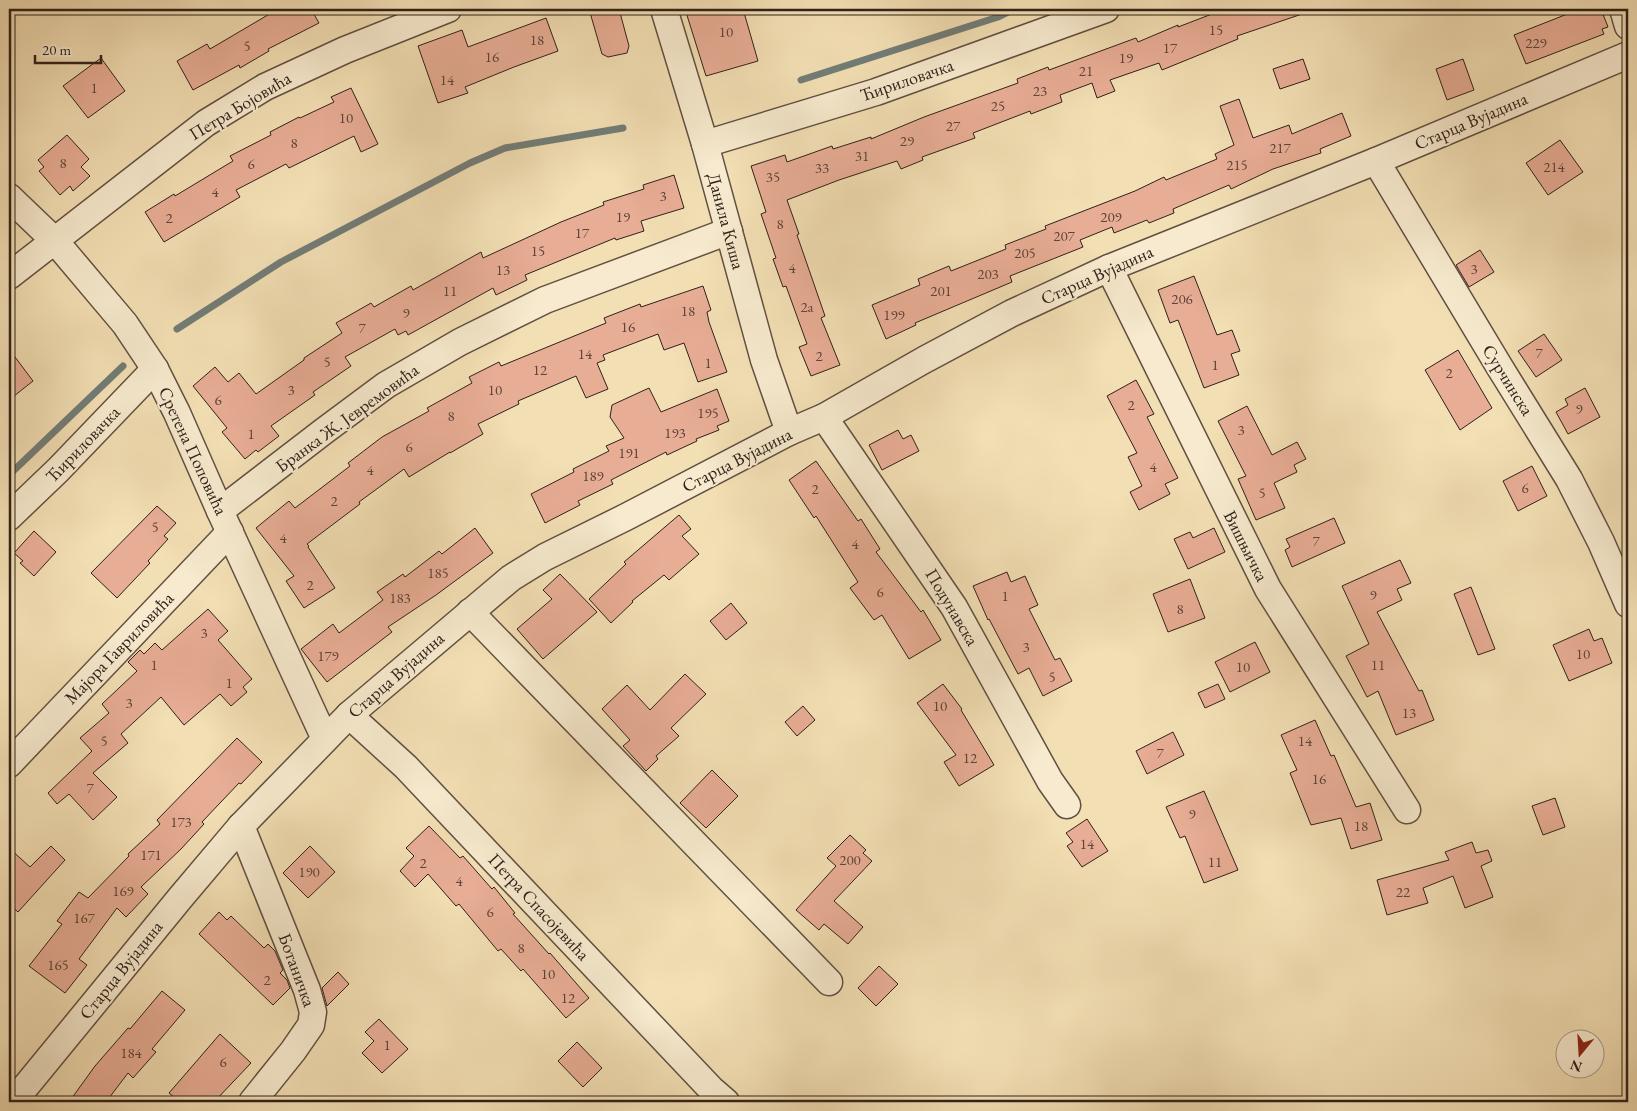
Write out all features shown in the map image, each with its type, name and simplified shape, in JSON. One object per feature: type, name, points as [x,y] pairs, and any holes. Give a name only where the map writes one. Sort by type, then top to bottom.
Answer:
[{"type":"street","name":"Петра Бојовића","points":[[9,276],[198,129],[265,87],[345,50],[448,9]]},
{"type":"street","name":"Данила Киша","points":[[664,9],[705,144],[764,360],[790,432]]},
{"type":"street","name":"Ћириловачка","points":[[705,144],[876,92],[1106,9]]},
{"type":"street","points":[[1623,9],[1628,26]]},
{"type":"street","name":"Старца Вујадина","points":[[13,1102],[241,826],[349,715],[511,578],[544,557],[635,513],[790,432],[824,417],[994,322],[1109,268],[1376,161],[1628,56]]},
{"type":"street","name":"Сурчинска","points":[[1376,161],[1569,479],[1601,542],[1628,604]]},
{"type":"street","name":"Сретена Поповића","points":[[9,197],[55,241],[125,324],[155,369],[177,413],[325,740]]},
{"type":"street","name":"Бранка Ж. Јевремовића","points":[[225,522],[324,431],[386,385],[460,342],[545,300],[729,231]]},
{"type":"street","name":"Вишњичка","points":[[1109,268],[1268,589],[1407,810]]},
{"type":"street","name":"Ћириловачка","points":[[9,517],[58,470],[155,369]]},
{"type":"street","name":"Подунавска","points":[[824,417],[954,607],[1050,781],[1067,805]]},
{"type":"street","name":"Мајора Гавриловића","points":[[9,764],[225,522]]},
{"type":"street","points":[[470,612],[829,982]]},
{"type":"street","name":"Петра Спасојевића","points":[[349,715],[406,767],[726,1102]]},
{"type":"street","name":"Ботаничка","points":[[241,826],[304,982],[313,1012],[311,1025],[293,1051],[252,1102]]},
{"type":"building","points":[[278,9],[311,9],[319,23],[268,49],[269,51],[240,68],[239,65],[193,90],[177,61],[207,44],[210,49]]},
{"type":"building","points":[[589,9],[619,9],[629,46],[627,53],[608,57],[602,54]]},
{"type":"building","points":[[685,9],[743,9],[758,61],[706,76]]},
{"type":"building","points":[[1225,9],[1308,9],[1308,12],[1237,36],[1238,39],[1162,70],[1159,63],[1110,80],[1115,91],[1097,98],[1092,83],[1060,95],[1062,102],[1031,114],[1030,111],[973,133],[975,138],[922,157],[923,160],[901,169],[897,161],[787,200],[825,316],[821,318],[840,365],[811,376],[799,347],[807,344],[786,286],[783,287],[773,259],[776,258],[761,214],[766,212],[751,166],[785,155],[787,162],[832,146],[833,149],[871,137],[871,139],[924,117],[1018,83],[1017,79],[1048,67],[1049,70],[1136,38],[1138,42],[1178,25],[1178,27]]},
{"type":"building","points":[[1580,9],[1601,9],[1608,27],[1602,29],[1604,34],[1526,64],[1514,35]]},
{"type":"building","points":[[546,18],[558,51],[465,87],[468,93],[438,103],[418,46],[462,30],[468,47]]},
{"type":"building","points":[[101,58],[125,91],[88,118],[63,86]]},
{"type":"building","points":[[1303,59],[1310,79],[1280,89],[1273,69]]},
{"type":"building","points":[[1463,59],[1474,90],[1447,100],[1436,69]]},
{"type":"building","points":[[351,88],[378,144],[361,152],[354,136],[289,168],[286,164],[236,190],[240,197],[164,242],[145,212],[233,161],[230,156],[271,135],[270,132],[334,102],[331,97]]},
{"type":"building","points":[[1239,99],[1253,138],[1289,125],[1292,134],[1342,113],[1351,136],[1320,149],[1321,153],[1273,169],[1231,189],[1229,185],[1173,209],[1174,213],[1149,223],[1147,220],[1114,233],[1112,227],[1080,240],[1083,247],[1010,276],[1012,282],[915,323],[916,325],[886,339],[872,305],[920,285],[918,279],[949,266],[951,271],[1006,249],[1005,245],[1046,229],[1045,226],[1135,191],[1164,177],[1166,180],[1217,159],[1215,154],[1234,145],[1220,106]]},
{"type":"building","points":[[67,135],[89,159],[81,167],[90,176],[73,191],[70,186],[60,195],[39,171],[44,167],[38,160]]},
{"type":"building","points":[[1560,140],[1583,172],[1548,195],[1526,163]]},
{"type":"building","points":[[674,175],[684,208],[641,221],[644,231],[616,240],[615,238],[525,275],[527,280],[496,295],[493,288],[408,335],[406,331],[398,335],[395,329],[345,357],[351,366],[313,392],[315,395],[271,426],[279,436],[245,459],[222,432],[227,428],[193,386],[215,367],[228,382],[239,373],[256,394],[304,360],[304,358],[342,333],[336,323],[371,303],[374,307],[411,286],[413,290],[481,252],[483,258],[561,222],[604,205],[603,202],[644,189],[643,185]]},
{"type":"building","points":[[1480,250],[1494,272],[1469,287],[1456,265]]},
{"type":"building","points":[[1194,276],[1217,335],[1232,330],[1240,351],[1231,354],[1239,375],[1204,388],[1178,320],[1170,323],[1158,290]]},
{"type":"building","points":[[703,286],[711,310],[707,312],[709,322],[727,372],[698,382],[684,343],[664,350],[658,334],[603,355],[605,360],[597,363],[608,389],[586,398],[576,376],[518,401],[519,404],[478,424],[483,434],[409,477],[404,469],[307,544],[335,588],[304,608],[286,581],[294,576],[256,528],[289,501],[295,508],[350,466],[348,463],[382,437],[429,411],[427,408],[472,383],[469,377],[499,362],[501,366],[606,323],[604,318],[640,304],[641,307]]},
{"type":"building","points":[[1544,334],[1562,360],[1536,377],[1518,351]]},
{"type":"building","points":[[9,349],[33,381],[9,400]]},
{"type":"building","points":[[1458,350],[1492,408],[1460,430],[1425,370]]},
{"type":"building","points":[[1136,380],[1154,414],[1147,417],[1178,478],[1165,484],[1170,494],[1139,510],[1130,492],[1142,486],[1128,457],[1137,453],[1107,396]]},
{"type":"building","points":[[649,388],[661,412],[717,389],[729,421],[717,426],[719,430],[696,439],[697,441],[667,455],[666,452],[611,480],[613,484],[578,501],[580,505],[545,523],[531,494],[574,472],[573,469],[609,451],[606,446],[624,438],[610,417],[612,405]]},
{"type":"building","points":[[1585,388],[1600,417],[1568,434],[1556,412],[1568,405],[1565,399]]},
{"type":"building","points":[[1247,406],[1272,455],[1297,442],[1306,459],[1294,465],[1297,472],[1274,483],[1285,508],[1256,520],[1238,479],[1246,476],[1218,421]]},
{"type":"building","points":[[898,430],[903,439],[911,435],[919,451],[882,470],[869,445]]},
{"type":"building","points":[[816,461],[858,521],[861,519],[880,549],[876,552],[921,612],[923,610],[941,640],[909,659],[882,615],[874,620],[850,588],[858,582],[816,516],[814,518],[789,480]]},
{"type":"building","points":[[1532,466],[1547,496],[1518,511],[1503,481]]},
{"type":"building","points":[[157,506],[176,523],[164,536],[168,539],[148,561],[150,563],[117,598],[91,573]]},
{"type":"building","points":[[679,515],[691,529],[682,536],[699,554],[669,580],[664,575],[632,601],[611,623],[589,599],[626,564],[624,562]]},
{"type":"building","points":[[1334,518],[1345,543],[1292,567],[1285,550],[1290,547],[1286,539]]},
{"type":"building","points":[[475,528],[493,553],[388,627],[392,632],[327,682],[301,649],[333,624],[339,633],[383,600],[377,592],[403,574],[405,577],[439,551],[442,554]]},
{"type":"building","points":[[1214,528],[1225,552],[1188,569],[1174,539],[1190,532],[1193,538]]},
{"type":"building","points":[[34,531],[56,552],[34,576],[20,563],[23,561],[14,553]]},
{"type":"building","points":[[1400,560],[1411,583],[1397,589],[1402,600],[1377,612],[1419,691],[1422,690],[1434,720],[1396,735],[1378,691],[1367,697],[1346,656],[1369,644],[1342,586]]},
{"type":"building","points":[[1007,572],[1011,582],[1025,576],[1038,605],[1029,609],[1055,660],[1060,658],[1072,681],[1043,696],[1029,668],[1018,674],[988,620],[973,586]]},
{"type":"building","points":[[560,574],[597,612],[543,659],[517,629],[552,599],[543,590]]},
{"type":"building","points":[[1190,579],[1205,618],[1168,632],[1153,594]]},
{"type":"building","points":[[1471,587],[1495,649],[1478,655],[1454,594]]},
{"type":"building","points":[[731,603],[747,623],[726,640],[710,621]]},
{"type":"building","points":[[208,609],[228,631],[218,640],[252,679],[243,687],[247,692],[231,706],[220,694],[184,725],[161,697],[121,734],[128,743],[93,773],[117,797],[93,820],[69,794],[57,804],[48,793],[92,751],[80,738],[109,713],[102,704],[137,671],[128,662],[140,650],[144,654],[155,643],[162,650]]},
{"type":"building","points":[[1589,629],[1594,641],[1602,638],[1612,663],[1569,681],[1553,645]]},
{"type":"building","points":[[1255,642],[1270,672],[1230,692],[1215,662]]},
{"type":"building","points":[[685,674],[706,694],[671,728],[679,736],[656,756],[658,759],[646,771],[623,746],[630,740],[602,709],[627,685],[650,710]]},
{"type":"building","points":[[943,684],[962,709],[994,765],[959,786],[944,762],[956,755],[917,703]]},
{"type":"building","points":[[1218,684],[1225,699],[1205,708],[1198,693]]},
{"type":"building","points":[[803,706],[815,720],[797,736],[785,722]]},
{"type":"building","points":[[1315,720],[1331,756],[1334,755],[1356,807],[1370,803],[1382,840],[1351,849],[1341,818],[1311,825],[1290,773],[1297,770],[1281,735]]},
{"type":"building","points":[[1173,732],[1184,755],[1147,774],[1136,751]]},
{"type":"building","points":[[237,738],[262,762],[202,822],[204,824],[181,849],[141,887],[148,894],[126,917],[117,908],[79,959],[87,965],[65,993],[29,966],[62,924],[57,921],[79,892],[88,898],[129,856],[128,854],[160,824],[157,820]]},
{"type":"building","points":[[712,770],[738,796],[706,828],[680,803]]},
{"type":"building","points":[[1204,791],[1238,870],[1204,883],[1185,836],[1180,838],[1166,807]]},
{"type":"building","points":[[1555,798],[1565,827],[1543,835],[1532,806]]},
{"type":"building","points":[[1087,819],[1108,851],[1082,867],[1067,846],[1073,842],[1066,833]]},
{"type":"building","points":[[429,826],[460,858],[463,856],[492,889],[494,887],[515,913],[513,914],[589,998],[566,1018],[523,969],[521,971],[501,949],[498,951],[459,904],[456,906],[428,874],[415,887],[400,871],[414,856],[406,848]]},
{"type":"building","points":[[850,835],[866,850],[863,853],[872,861],[834,901],[863,927],[848,944],[824,924],[819,930],[796,910],[836,866],[827,858]]},
{"type":"building","points":[[1472,842],[1476,853],[1488,850],[1492,861],[1481,866],[1493,897],[1465,908],[1453,876],[1423,888],[1428,903],[1387,915],[1377,880],[1449,860],[1445,852]]},
{"type":"building","points":[[51,846],[65,860],[18,912],[9,904],[9,848],[30,867]]},
{"type":"building","points":[[310,846],[335,872],[308,898],[283,873]]},
{"type":"building","points":[[219,912],[227,920],[231,916],[264,948],[268,944],[275,951],[283,970],[280,973],[287,980],[290,988],[273,1005],[199,934]]},
{"type":"building","points":[[879,966],[898,984],[876,1006],[858,988]]},
{"type":"building","points":[[338,972],[349,984],[327,1006],[322,988]]},
{"type":"building","points":[[162,991],[185,1010],[152,1049],[156,1052],[133,1078],[128,1073],[106,1102],[69,1102],[95,1066]]},
{"type":"building","points":[[379,1019],[408,1049],[382,1073],[362,1053],[374,1041],[365,1032]]},
{"type":"building","points":[[220,1034],[251,1063],[214,1102],[180,1102],[169,1093]]},
{"type":"building","points":[[577,1042],[602,1068],[583,1087],[558,1061]]},
{"type":"waterway","points":[[801,80],[998,17],[1014,9]]},
{"type":"waterway","points":[[177,329],[281,262],[470,163],[505,148],[623,128]]},
{"type":"waterway","points":[[9,475],[123,366]]}]
